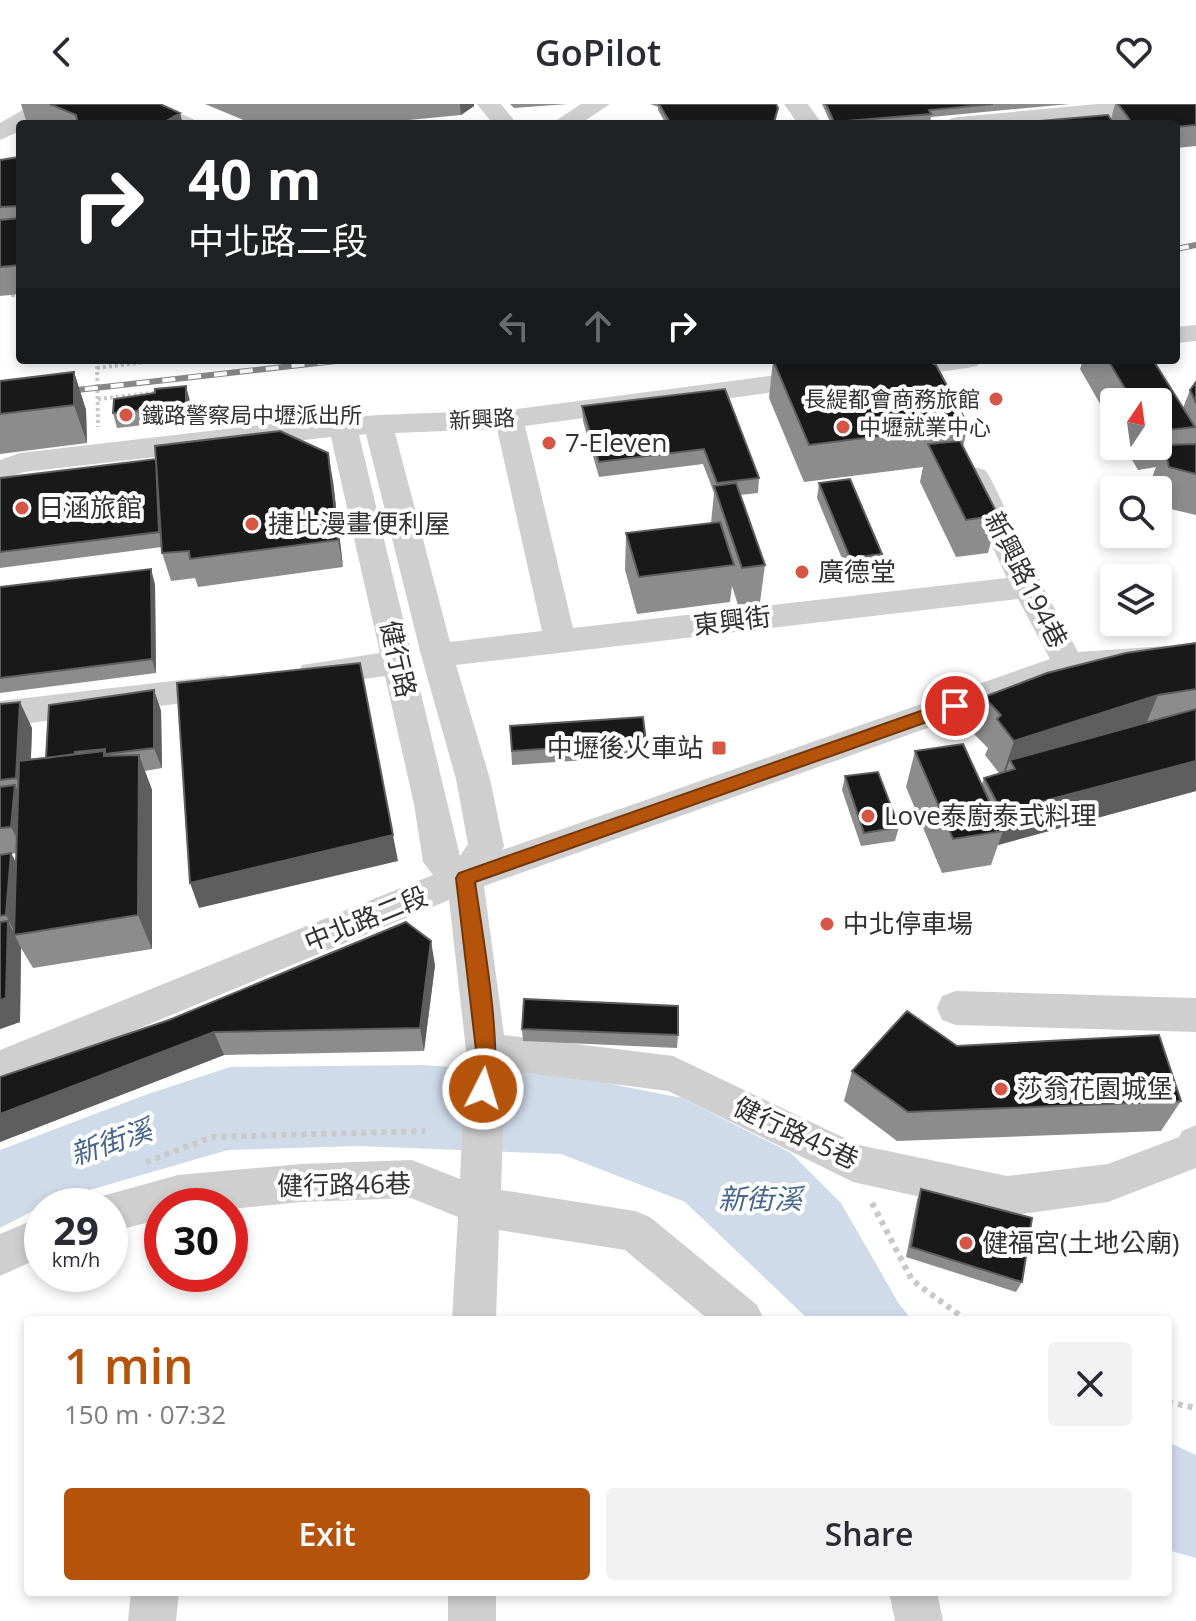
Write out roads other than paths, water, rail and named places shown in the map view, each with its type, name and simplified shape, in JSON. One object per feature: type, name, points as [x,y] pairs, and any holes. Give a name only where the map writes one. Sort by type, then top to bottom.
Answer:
[{"type":"street","points":[[22,120],[50,104]]},
{"type":"street","points":[[139,104],[176,120]]},
{"type":"street","points":[[489,104],[502,120]]},
{"type":"street","points":[[570,120],[598,104]]},
{"type":"street","points":[[1001,120],[1171,104]]},
{"type":"street","name":"新興路","points":[[7,474],[344,435],[378,424],[509,419],[930,364]]},
{"type":"street","points":[[921,365],[935,393]]},
{"type":"street","points":[[509,419],[560,641]]},
{"type":"street","name":"健行路","points":[[344,435],[432,804],[441,862],[465,878],[486,846],[473,779],[437,655],[378,424]]},
{"type":"street","name":"新興路194巷","points":[[961,448],[1027,587],[1069,665]]},
{"type":"street","name":"東興街","points":[[437,655],[1027,587]]},
{"type":"street","name":"中北路二段","points":[[0,1068],[465,878],[1069,665],[1196,656]]},
{"type":"street","points":[[0,714],[194,707],[266,681],[399,662]]},
{"type":"street","points":[[465,878],[485,1056],[474,1316]]},
{"type":"street","points":[[956,1008],[1196,1015]]},
{"type":"street","name":"健行路45巷","points":[[485,1056],[673,1074],[853,1163],[1007,1196],[1108,1183],[1193,1150],[1196,1144]]},
{"type":"street","name":"健行路46巷","points":[[128,1208],[178,1195],[301,1183],[412,1179],[481,1188],[635,1231],[737,1316]]},
{"type":"street","points":[[0,1256],[24,1245]]},
{"type":"street","points":[[152,1621],[155,1596]]},
{"type":"street","points":[[472,1596],[472,1621]]},
{"type":"street","points":[[914,1596],[919,1621]]},
{"type":"water","name":"新街溪","points":[[423,1065],[566,1075],[682,1098],[791,1153],[841,1203],[909,1316],[805,1316],[685,1202],[561,1154],[358,1146],[228,1150],[97,1188],[24,1188],[24,1216],[0,1228],[0,1150],[145,1095],[230,1067]]},
{"type":"water","points":[[1172,1444],[1196,1455],[1196,1558],[1172,1551]]},
{"type":"railway","points":[[1180,248],[1196,245]]},
{"type":"railway","points":[[59,392],[309,364]]},
{"type":"place","name":"長緹都會商務旅館","points":[[996,399]]},
{"type":"place","name":"鐵路警察局中壢派出所","points":[[126,415]]},
{"type":"place","name":"中壢就業中心","points":[[843,427]]},
{"type":"place","name":"7-Eleven","points":[[549,443]]},
{"type":"place","name":"日涵旅館","points":[[22,508]]},
{"type":"place","name":"捷比漫畫便利屋","points":[[252,524]]},
{"type":"place","name":"廣德堂","points":[[802,572]]},
{"type":"place","name":"中壢後火車站","points":[[719,748]]},
{"type":"place","name":"Love泰廚泰式料理","points":[[868,816]]},
{"type":"place","name":"中北停車場","points":[[827,924]]},
{"type":"place","name":"莎翁花園城堡","points":[[1001,1089]]},
{"type":"place","name":"健福宮(土地公廟)","points":[[966,1243]]}]
